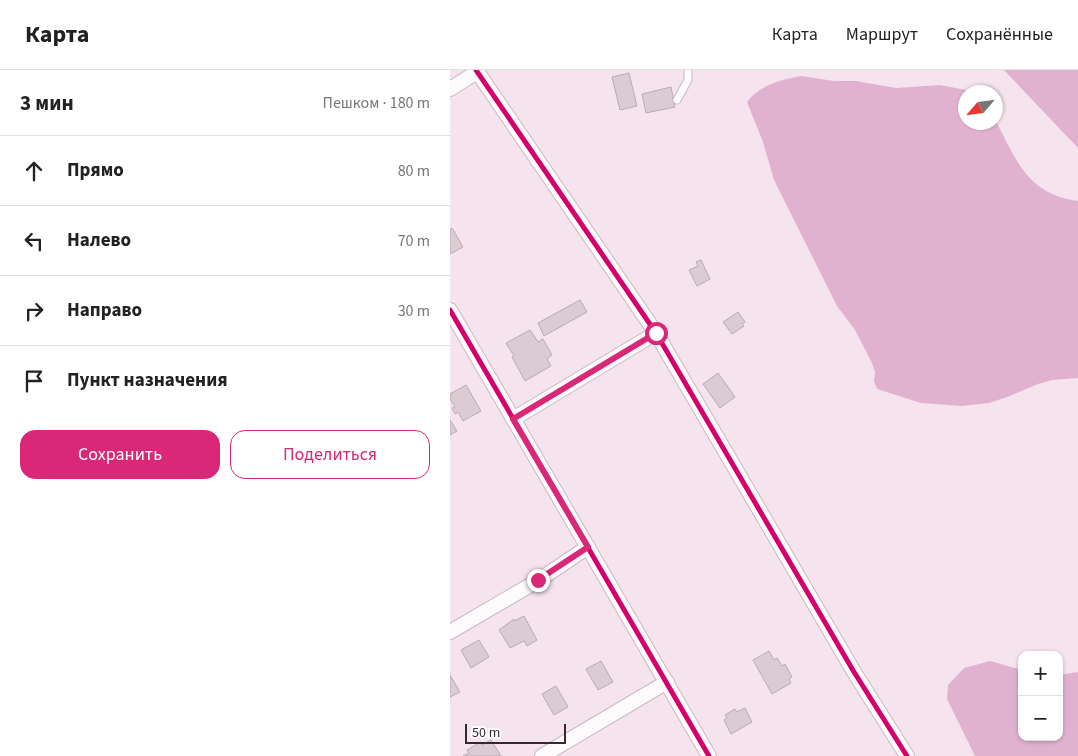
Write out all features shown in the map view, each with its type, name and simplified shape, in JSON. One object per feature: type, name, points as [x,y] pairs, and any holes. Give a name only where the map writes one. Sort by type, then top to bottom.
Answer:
[{"type":"street","points":[[450,89],[478,70],[656,333],[854,672],[907,756]]},
{"type":"street","points":[[450,310],[710,756]]},
{"type":"street","points":[[513,419],[656,333]]},
{"type":"street","points":[[450,632],[538,580],[588,547]]},
{"type":"street","points":[[542,756],[667,682]]},
{"type":"lane","points":[[677,100],[688,80],[688,70]]},
{"type":"shaded area","points":[[1004,70],[1078,70],[1078,148]]},
{"type":"shaded area","points":[[801,76],[834,81],[856,81],[896,88],[940,85],[958,88],[958,130],[1000,130],[1018,162],[1035,183],[1061,197],[1078,201],[1078,378],[1052,380],[989,403],[962,406],[921,403],[877,389],[872,363],[855,330],[837,306],[774,180],[763,142],[747,102],[764,87]]},
{"type":"shaded area","points":[[990,661],[1018,669],[1018,741],[1063,741],[1063,674],[1078,672],[1078,756],[975,756],[947,699],[948,685],[964,668]]},
{"type":"building","points":[[629,73],[637,106],[620,110],[612,77]]},
{"type":"building","points":[[671,87],[675,107],[646,113],[642,94]]},
{"type":"building","points":[[452,228],[463,247],[450,254],[450,230]]},
{"type":"building","points":[[701,260],[710,279],[697,286],[689,270],[698,266],[696,262]]},
{"type":"building","points":[[580,300],[587,312],[544,336],[538,323]]},
{"type":"building","points":[[738,312],[745,322],[742,324],[744,326],[732,334],[723,322]]},
{"type":"building","points":[[530,330],[538,342],[543,339],[552,355],[547,359],[551,366],[525,381],[506,343]]},
{"type":"building","points":[[718,373],[735,397],[720,408],[703,384]]},
{"type":"building","points":[[466,385],[481,411],[463,421],[458,412],[455,414],[452,408],[455,407],[450,399],[450,394]]},
{"type":"building","points":[[450,420],[457,431],[450,435]]},
{"type":"building","points":[[524,616],[537,640],[527,646],[524,641],[510,648],[499,630],[514,619],[514,621]]},
{"type":"building","points":[[479,640],[489,657],[471,668],[461,650]]},
{"type":"building","points":[[769,651],[774,660],[777,658],[782,666],[785,664],[792,677],[789,679],[791,683],[772,694],[753,660]]},
{"type":"building","points":[[601,661],[613,682],[598,690],[586,669]]},
{"type":"building","points":[[450,675],[460,692],[450,697]]},
{"type":"building","points":[[556,686],[568,707],[554,715],[542,694]]},
{"type":"building","points":[[745,708],[752,722],[731,734],[724,720],[727,718],[725,715],[735,709],[737,712]]},
{"type":"building","points":[[491,740],[501,756],[463,756],[469,753],[467,750],[481,742],[482,745]]},
{"type":"cycle path","points":[[476,70],[656,333],[854,672],[907,756]]},
{"type":"cycle path","points":[[450,310],[709,756]]},
{"type":"route","points":[[538,580],[588,547],[513,419],[656,333]]}]
